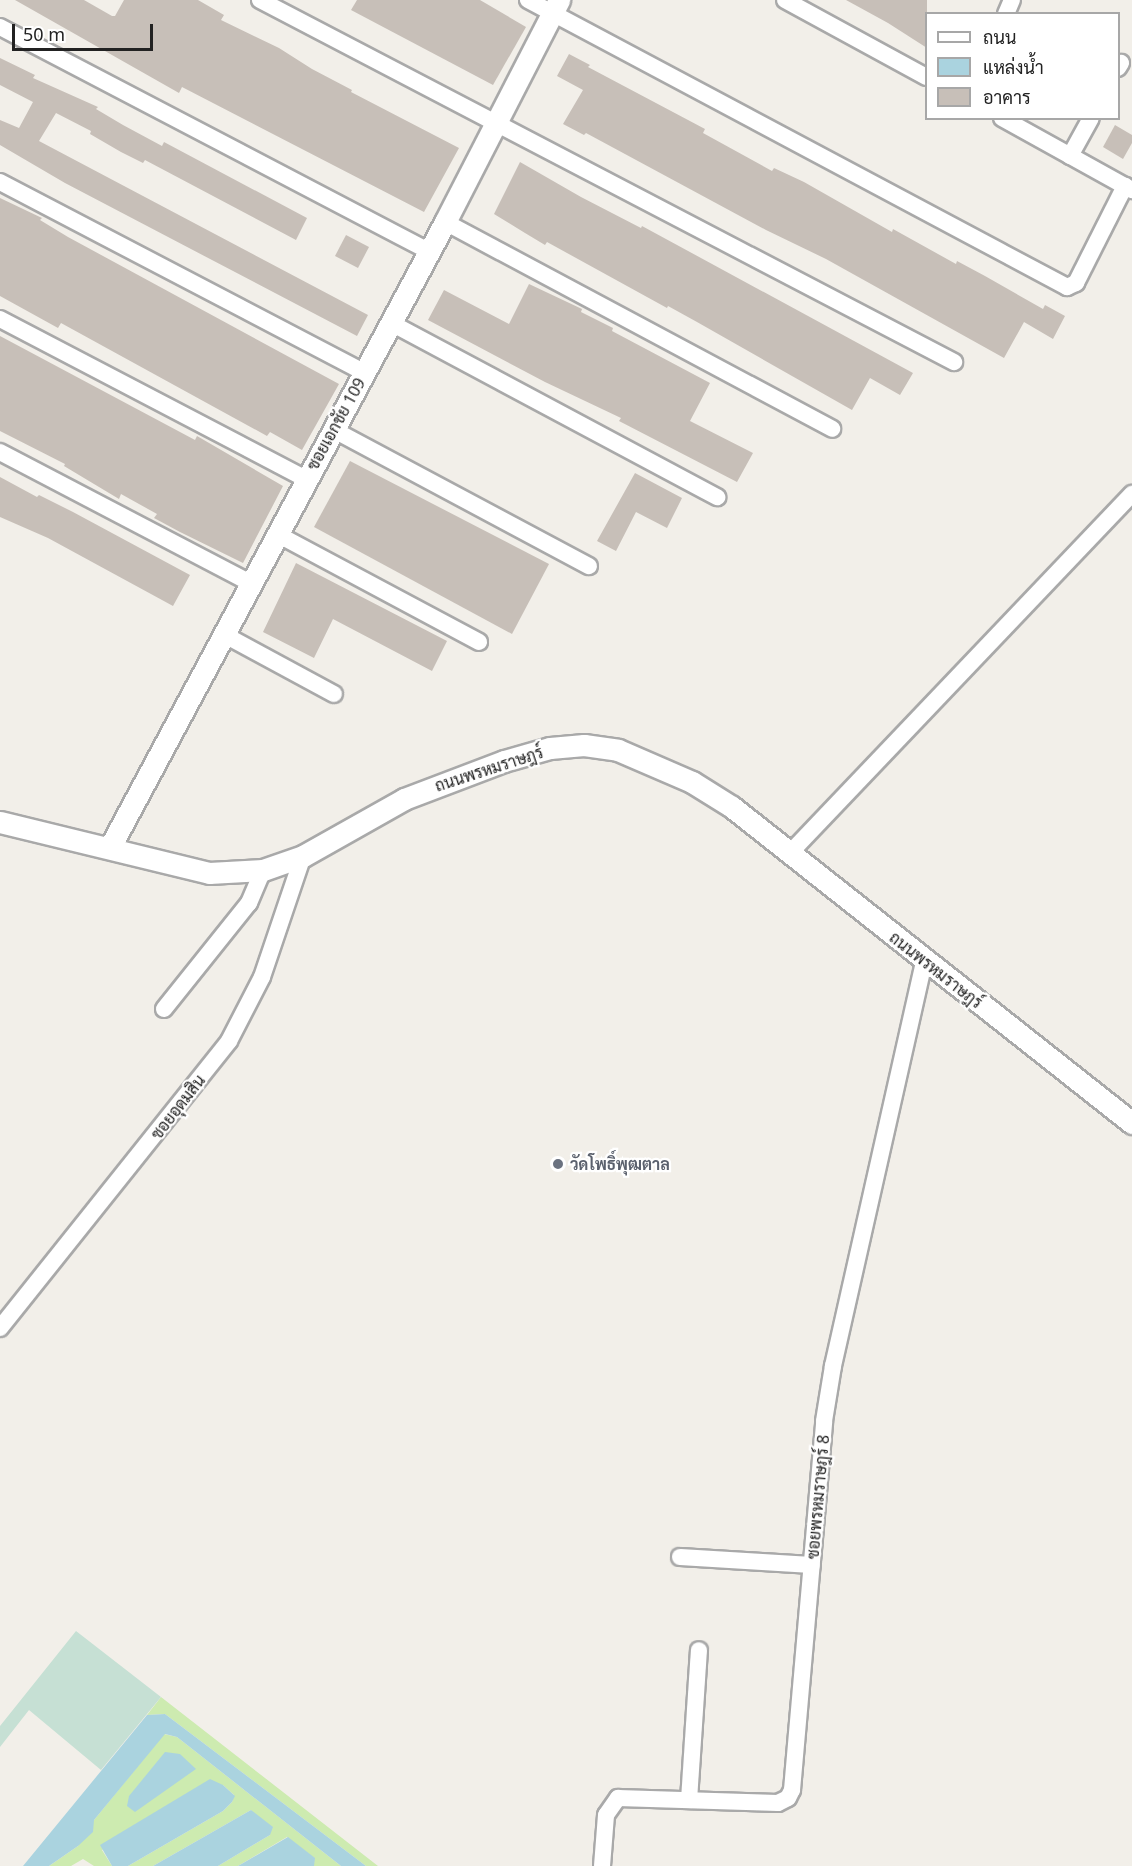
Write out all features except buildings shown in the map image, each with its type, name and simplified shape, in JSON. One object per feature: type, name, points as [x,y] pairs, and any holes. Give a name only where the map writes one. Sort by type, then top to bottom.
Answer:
[{"type":"street","points":[[260,0],[954,362]]},
{"type":"street","points":[[528,0],[556,7],[1067,287],[1076,283],[1129,188],[1006,120]]},
{"type":"street","points":[[785,0],[925,76]]},
{"type":"street","name":"ซอยเอกชัย 109","points":[[110,847],[445,222],[556,7]]},
{"type":"street","points":[[0,27],[428,251]]},
{"type":"street","points":[[1070,156],[1090,120]]},
{"type":"street","points":[[0,182],[364,372]]},
{"type":"street","points":[[445,222],[832,429]]},
{"type":"street","points":[[0,319],[306,479]]},
{"type":"street","points":[[391,323],[717,497]]},
{"type":"street","points":[[334,430],[589,566]]},
{"type":"street","points":[[0,452],[250,583]]},
{"type":"street","points":[[790,853],[1132,494]]},
{"type":"street","points":[[277,534],[479,642]]},
{"type":"street","points":[[223,634],[334,694]]},
{"type":"street","name":"ถนนพรหมราษฎร์","points":[[0,822],[209,873],[263,870],[303,856],[404,799],[456,777],[550,748],[584,745],[618,750],[692,782],[732,807],[924,961],[1132,1123]]},
{"type":"street","name":"ซอยอุดมสิน","points":[[0,1328],[229,1041],[262,976],[303,856]]},
{"type":"street","points":[[164,1009],[249,903],[263,870]]},
{"type":"street","name":"ซอยพรหมราษฎร์ 8","points":[[602,1866],[606,1815],[618,1798],[778,1803],[788,1798],[792,1790],[803,1689],[824,1421],[833,1366],[924,961]]},
{"type":"street","points":[[680,1557],[812,1565]]},
{"type":"street","points":[[689,1800],[699,1650]]},
{"type":"green space","points":[[76,1631],[161,1697],[101,1770],[29,1710],[0,1747],[0,1726]]},
{"type":"green space","points":[[161,1697],[378,1866],[366,1866],[165,1714],[147,1715]]},
{"type":"green space","points":[[164,1734],[177,1737],[341,1866],[314,1866],[314,1858],[287,1837],[238,1866],[218,1866],[270,1835],[251,1810],[153,1866],[128,1866],[223,1811],[232,1802],[234,1795],[223,1785],[102,1850],[112,1866],[94,1866],[83,1859],[71,1866],[49,1866],[78,1846],[94,1820]]},
{"type":"water","points":[[165,1714],[366,1866],[341,1866],[177,1737],[165,1734],[94,1820],[93,1832],[78,1846],[49,1866],[23,1866],[147,1715]]},
{"type":"water","points":[[165,1752],[180,1754],[196,1769],[135,1812],[127,1806],[129,1796]]},
{"type":"water","points":[[210,1779],[223,1785],[235,1796],[223,1811],[128,1866],[112,1866],[100,1845]]},
{"type":"water","points":[[251,1810],[273,1827],[270,1835],[218,1866],[153,1866]]},
{"type":"water","points":[[288,1837],[315,1858],[314,1866],[238,1866]]},
{"type":"place","name":"วัดโพธิ์พุฒตาล","points":[[558,1164]]}]
